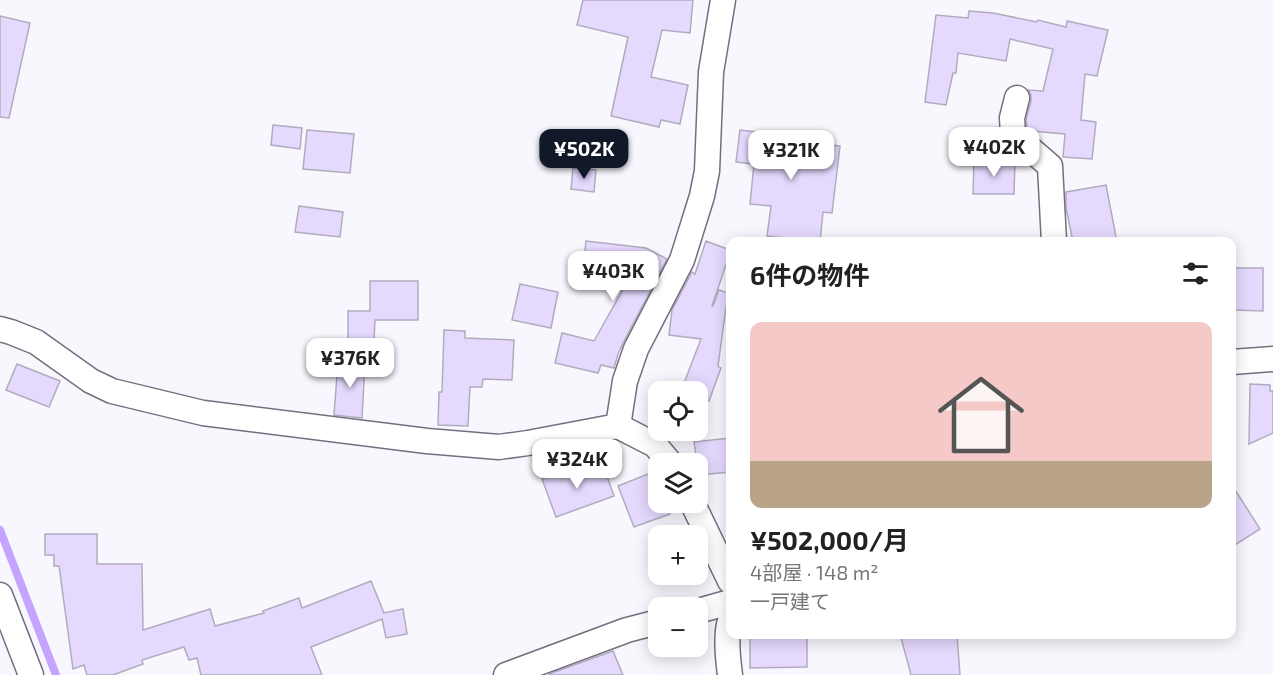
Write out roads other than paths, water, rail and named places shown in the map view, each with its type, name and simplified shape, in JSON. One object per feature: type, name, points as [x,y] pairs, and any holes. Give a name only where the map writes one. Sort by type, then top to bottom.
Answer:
[{"type":"street","points":[[618,426],[624,381],[636,349],[682,260],[702,196],[707,171],[711,72],[723,0]]},
{"type":"street","points":[[1017,98],[1012,118],[1013,134],[1050,166],[1054,237]]},
{"type":"street","points":[[0,329],[36,342],[91,381],[112,391],[203,413],[427,441],[499,447],[618,426],[655,445],[661,453]]},
{"type":"street","points":[[1236,362],[1273,358]]},
{"type":"street","points":[[697,513],[726,573]]},
{"type":"street","points":[[0,596],[31,675]]},
{"type":"street","points":[[708,608],[726,603]]},
{"type":"street","points":[[506,675],[648,624]]},
{"type":"street","points":[[728,639],[730,675]]},
{"type":"waterway","points":[[0,530],[56,675]]}]
